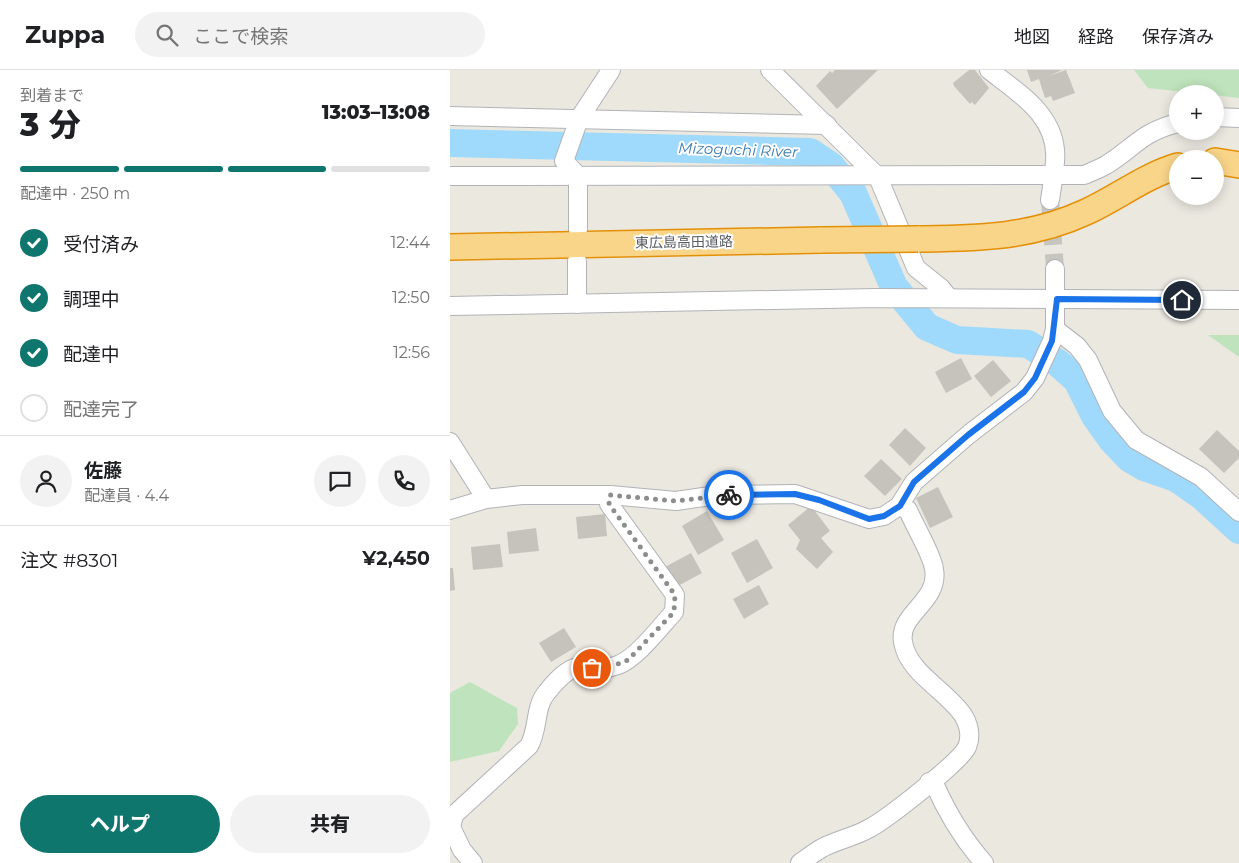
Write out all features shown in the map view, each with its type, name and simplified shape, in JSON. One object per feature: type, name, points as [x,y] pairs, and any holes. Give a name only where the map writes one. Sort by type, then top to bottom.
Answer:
[{"type":"highway","points":[[1224,162],[1239,165]]},
{"type":"highway","name":"東広島高田道路","points":[[450,246],[918,239],[1017,234],[1067,220],[1088,211],[1148,177],[1169,169]]},
{"type":"street","points":[[578,230],[578,176],[564,161],[579,119],[611,70]]},
{"type":"street","points":[[770,70],[878,177],[916,268],[941,288],[948,298]]},
{"type":"street","points":[[989,70],[1033,103],[1051,128],[1056,160],[1050,200]]},
{"type":"street","points":[[450,116],[827,125]]},
{"type":"street","points":[[1224,117],[1239,118]]},
{"type":"street","points":[[450,176],[878,177],[1084,175],[1106,165],[1140,138],[1169,125]]},
{"type":"street","points":[[577,260],[577,304]]},
{"type":"street","points":[[450,510],[486,499],[522,495],[610,495],[676,501],[717,495],[795,494],[819,500],[869,519],[884,516],[900,506],[914,482],[968,435],[1024,392],[1042,366],[1054,335],[1057,299],[1055,269]]},
{"type":"street","points":[[450,306],[878,298],[1239,300]]},
{"type":"street","points":[[1054,335],[1077,346],[1088,360],[1112,411],[1136,440],[1201,477],[1239,512]]},
{"type":"street","points":[[450,442],[486,499]]},
{"type":"street","points":[[473,863],[462,850],[451,827],[454,815],[529,746],[535,736],[538,706],[546,692],[570,670],[578,667],[610,667],[628,660],[674,612],[675,595],[609,504],[610,495]]},
{"type":"street","points":[[800,863],[822,848],[868,830],[942,774],[966,749],[970,738],[969,726],[962,713],[912,663],[904,647],[902,636],[904,625],[930,595],[934,580],[934,568],[908,510],[900,506]]},
{"type":"street","points":[[930,782],[934,783],[948,814],[965,842],[984,863]]},
{"type":"green space","points":[[1134,70],[1239,70],[1239,98],[1224,96],[1224,85],[1169,85],[1169,90],[1148,88]]},
{"type":"green space","points":[[1208,335],[1239,335],[1239,357]]},
{"type":"green space","points":[[470,682],[517,708],[518,724],[499,751],[450,762],[450,693]]},
{"type":"building","points":[[835,70],[878,70],[837,109],[816,86],[830,71],[832,73]]},
{"type":"building","points":[[969,70],[975,70],[989,88],[975,105],[972,102],[970,104],[953,83]]},
{"type":"building","points":[[1027,70],[1062,70],[1049,76],[1066,70],[1075,93],[1053,101],[1051,96],[1045,98],[1039,79],[1031,82]]},
{"type":"building","points":[[961,358],[972,379],[946,393],[935,372]]},
{"type":"building","points":[[993,360],[1011,381],[991,397],[974,376]]},
{"type":"building","points":[[905,428],[926,448],[910,466],[889,445]]},
{"type":"building","points":[[1217,430],[1239,451],[1239,458],[1224,473],[1199,449]]},
{"type":"building","points":[[881,459],[902,479],[885,496],[864,476]]},
{"type":"building","points":[[938,487],[953,517],[930,528],[916,498]]},
{"type":"building","points":[[811,506],[830,531],[821,538],[833,552],[817,569],[796,549],[800,540],[788,525]]},
{"type":"building","points":[[707,511],[724,540],[698,555],[682,526]]},
{"type":"building","points":[[605,514],[607,536],[578,539],[576,517]]},
{"type":"building","points":[[536,528],[539,551],[509,554],[507,532]]},
{"type":"building","points":[[757,539],[773,568],[747,583],[731,553]]},
{"type":"building","points":[[500,544],[503,567],[473,570],[471,547]]},
{"type":"building","points":[[691,553],[702,573],[676,587],[665,567]]},
{"type":"building","points":[[450,568],[453,568],[455,590],[450,591]]},
{"type":"building","points":[[759,585],[769,604],[744,619],[733,599]]},
{"type":"building","points":[[564,628],[576,647],[551,662],[539,643]]},
{"type":"waterway","name":"Mizoguchi River","points":[[450,143],[810,152],[831,166],[853,193],[894,287],[927,327],[957,340],[1028,344],[1058,363],[1077,380],[1095,416],[1112,440],[1129,458],[1144,467],[1176,478],[1202,496],[1239,530]]},
{"type":"tunnel","points":[[1050,200],[1055,269]]},
{"type":"way so far","points":[[592,668],[610,667],[628,660],[674,612],[675,595],[609,504],[610,495],[676,501],[729,495]]},
{"type":"route","points":[[729,495],[795,494],[819,500],[869,519],[884,516],[900,506],[914,482],[968,435],[1024,392],[1042,366],[1052,341],[1055,329],[1057,299],[1182,300]]}]
